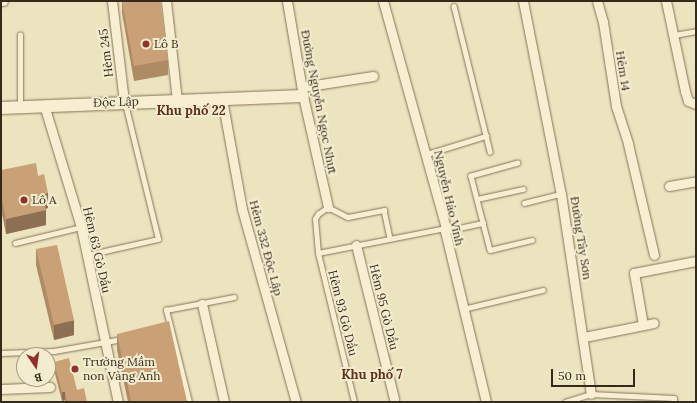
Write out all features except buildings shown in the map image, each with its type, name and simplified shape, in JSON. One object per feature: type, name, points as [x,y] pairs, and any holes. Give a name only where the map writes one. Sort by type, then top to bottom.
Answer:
[{"type":"street","name":"Hẻm 245","points":[[112,1],[124,102]]},
{"type":"street","points":[[166,1],[177,100]]},
{"type":"street","name":"Đường Nguyễn Ngọc Nhựt","points":[[287,1],[303,92],[328,207]]},
{"type":"street","name":"Nguyễn Háo Vĩnh","points":[[383,1],[427,154],[486,402]]},
{"type":"street","name":"Đường Tây Sơn","points":[[523,1],[562,194],[584,337],[591,394]]},
{"type":"street","name":"Hẻm 14","points":[[598,1],[603,22],[616,106],[628,144],[654,255]]},
{"type":"street","points":[[666,1],[685,91],[688,101],[696,104]]},
{"type":"street","points":[[303,92],[373,76]]},
{"type":"street","name":"Độc Lập","points":[[1,108],[44,105],[222,99],[303,92]]},
{"type":"street","name":"Hẻm 332 Độc Lập","points":[[222,99],[242,209],[296,402]]},
{"type":"street","name":"Hẻm 63 Gò Dầu","points":[[44,105],[81,227],[118,402]]},
{"type":"street","points":[[669,186],[696,181]]},
{"type":"street","name":"Hẻm 95 Gò Dầu","points":[[356,245],[394,399]]},
{"type":"street","points":[[643,325],[634,273],[696,261]]},
{"type":"street","points":[[202,304],[224,402]]},
{"type":"street","points":[[584,337],[654,323]]},
{"type":"street","points":[[1,389],[50,387]]},
{"type":"lane","points":[[454,6],[490,152]]},
{"type":"lane","points":[[674,35],[696,31]]},
{"type":"lane","points":[[20,35],[20,106]]},
{"type":"lane","points":[[87,255],[158,239],[124,102]]},
{"type":"lane","points":[[427,154],[486,136]]},
{"type":"lane","points":[[518,163],[471,176],[490,250],[532,240]]},
{"type":"lane","points":[[477,199],[523,189]]},
{"type":"lane","points":[[524,203],[562,194]]},
{"type":"lane","points":[[328,207],[348,217],[384,210],[390,238]]},
{"type":"lane","name":"Hẻm 93 Gò Dầu","points":[[328,207],[318,214],[315,219],[318,253],[354,402]]},
{"type":"lane","points":[[318,253],[390,238],[483,223]]},
{"type":"lane","points":[[15,243],[81,227]]},
{"type":"lane","points":[[464,309],[543,290]]},
{"type":"lane","points":[[188,402],[172,329],[166,310],[234,297]]},
{"type":"lane","points":[[164,331],[172,329]]},
{"type":"lane","points":[[1,353],[54,351],[127,338]]},
{"type":"lane","points":[[565,402],[591,394],[674,398],[675,402]]},
{"type":"place","name":"Lô B","points":[[146,44]]},
{"type":"place","name":"Lô A","points":[[24,200]]},
{"type":"place","name":"Trường Mầm non Vàng Anh","points":[[75,369]]},
{"type":"district","name":"Khu phố 22","points":[[191,111]]},
{"type":"district","name":"Khu phố 7","points":[[372,375]]}]
